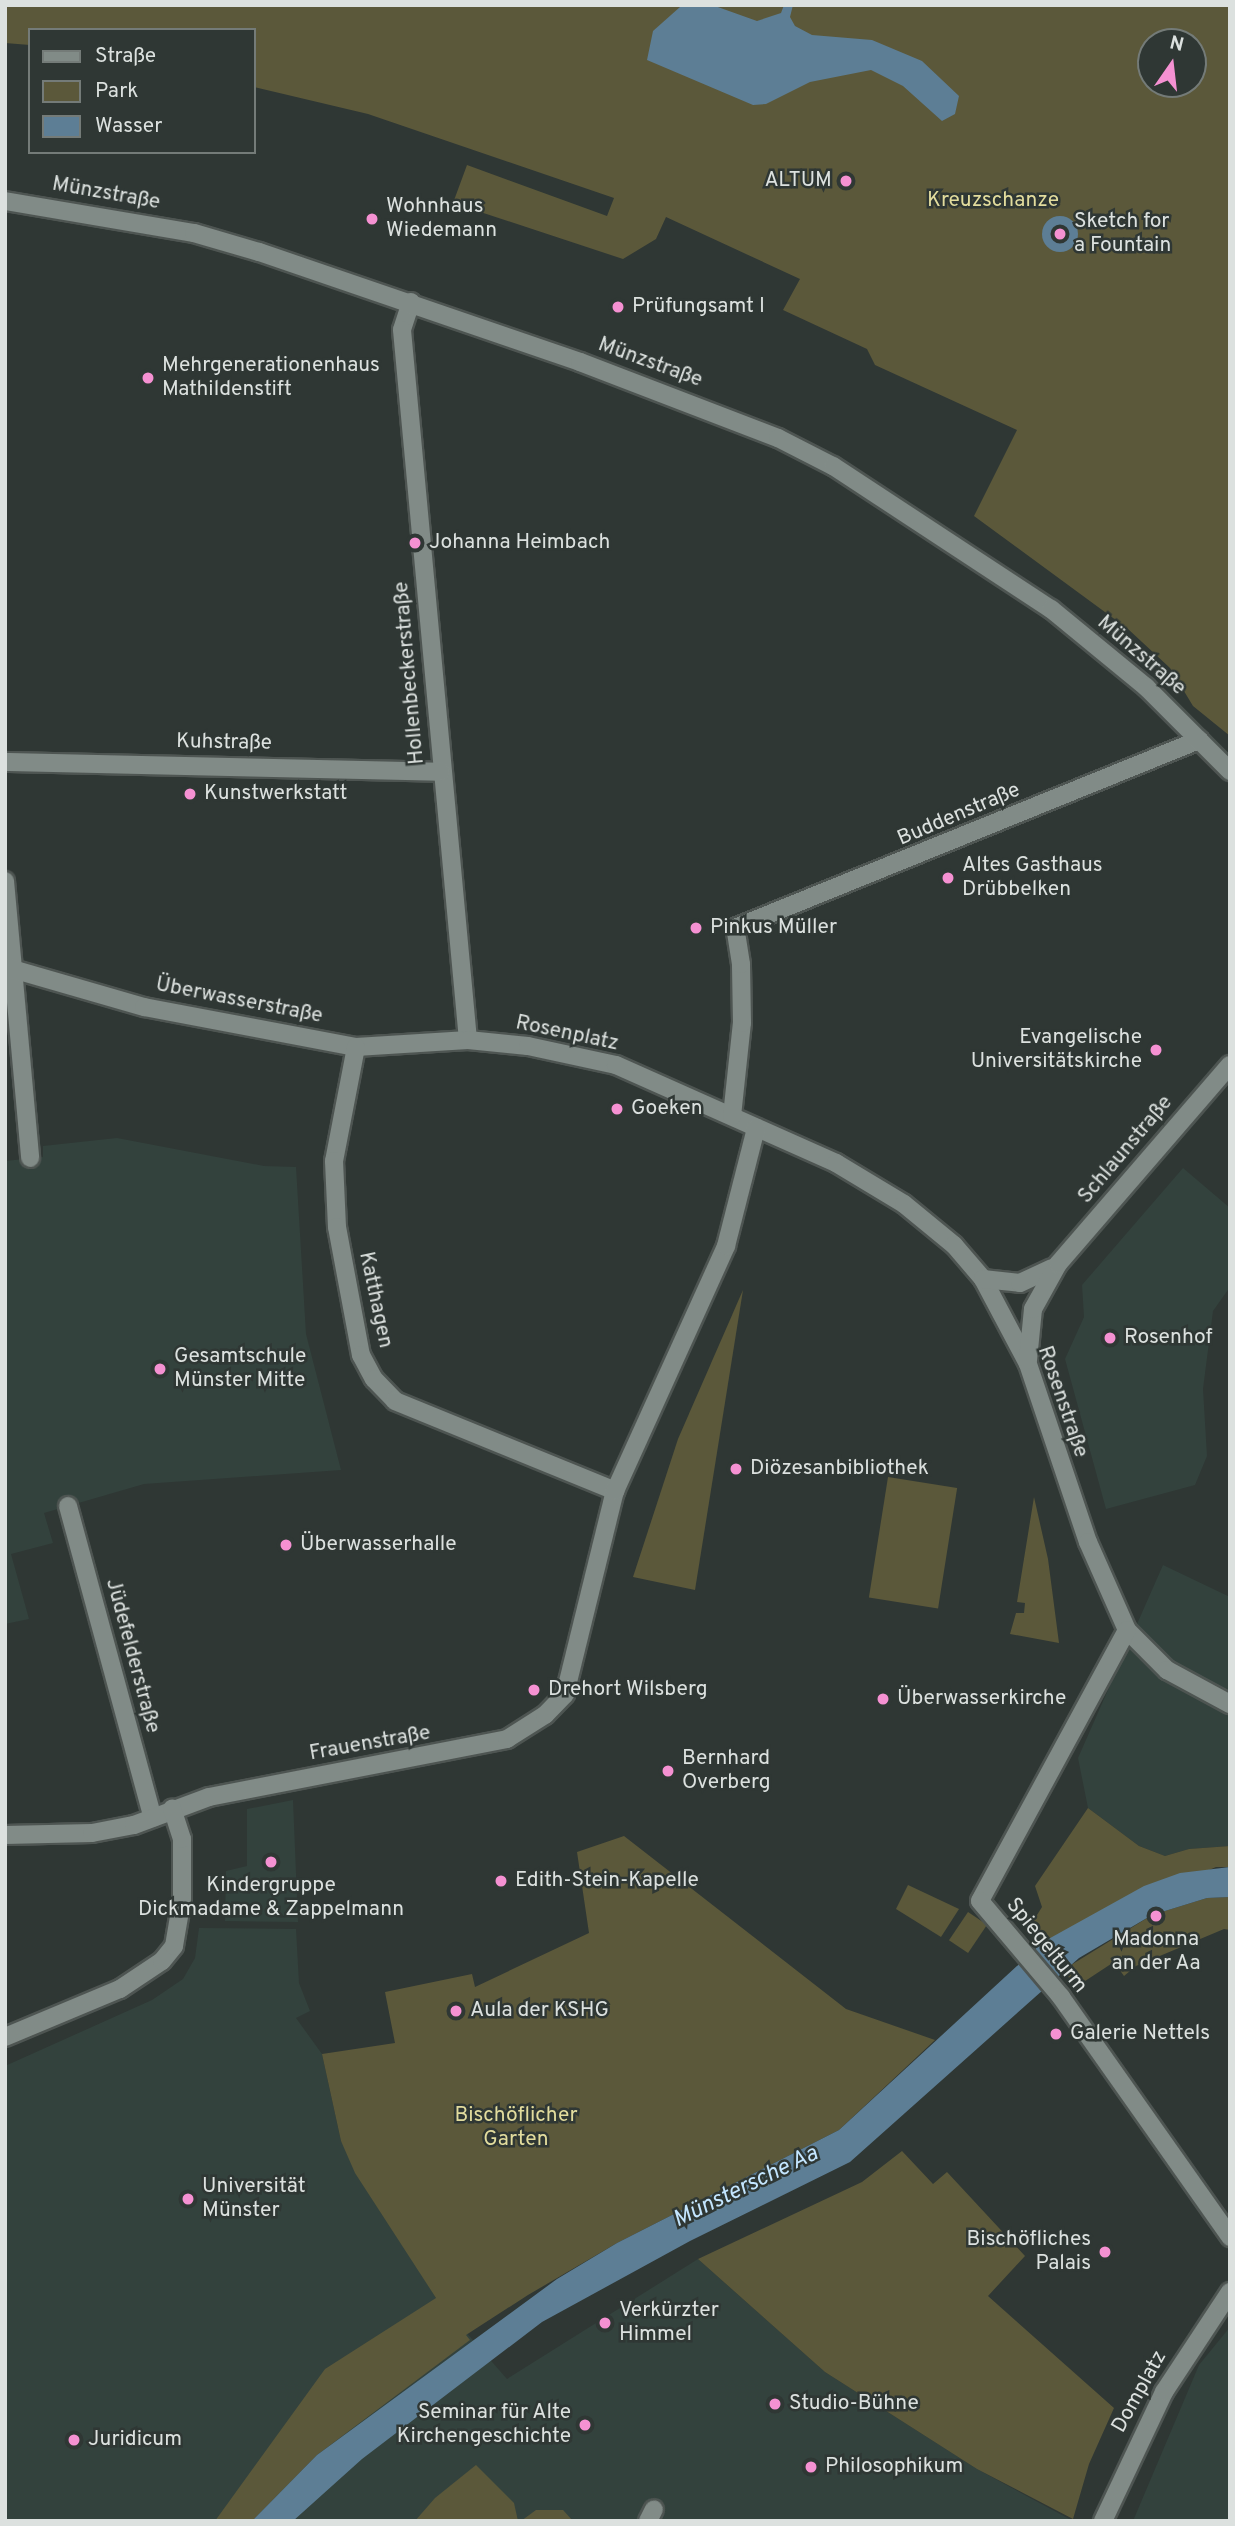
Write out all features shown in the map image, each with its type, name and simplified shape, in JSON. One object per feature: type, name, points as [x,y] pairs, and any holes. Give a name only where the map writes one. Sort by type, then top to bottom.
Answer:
[{"type":"street","name":"Münzstraße","points":[[5,201],[194,233],[411,302],[723,414],[833,466],[1051,609],[1146,687],[1230,771]]},
{"type":"street","name":"Hollenbeckerstraße","points":[[411,302],[402,330],[468,1040]]},
{"type":"street","name":"Buddenstraße","points":[[732,1116],[742,1023],[741,964],[735,929],[1199,740]]},
{"type":"street","name":"Kuhstraße","points":[[5,762],[442,772]]},
{"type":"street","points":[[5,881],[9,969],[30,1158]]},
{"type":"street","name":"Überwasserstraße","points":[[9,969],[144,1007],[356,1047],[468,1040]]},
{"type":"street","name":"Rosenplatz","points":[[468,1040],[528,1046],[616,1065],[757,1128]]},
{"type":"street","name":"Katthagen","points":[[356,1047],[334,1161],[337,1227],[361,1355],[374,1379],[395,1401],[615,1490]]},
{"type":"street","name":"Schlaunstraße","points":[[1028,1364],[1033,1309],[1058,1264],[1230,1065]]},
{"type":"street","points":[[615,1490],[716,1272],[757,1128]]},
{"type":"street","name":"Rosenstraße","points":[[757,1128],[836,1163],[904,1204],[954,1245],[983,1279],[1028,1364],[1088,1542],[1127,1630],[1167,1670],[1230,1704]]},
{"type":"street","name":"Schlaunstraße","points":[[983,1279],[1020,1283],[1058,1264]]},
{"type":"street","name":"Frauenstraße","points":[[5,1835],[92,1833],[153,1818],[209,1797],[456,1752],[507,1739],[536,1721],[565,1695],[615,1490]]},
{"type":"street","name":"Jüdefelderstraße","points":[[68,1506],[153,1818]]},
{"type":"street","name":"Spiegelturm","points":[[1127,1630],[980,1901],[1056,1990],[1230,2237]]},
{"type":"street","points":[[5,2037],[120,1989],[162,1961],[174,1946],[183,1899],[182,1839],[172,1809]]},
{"type":"street","name":"Domplatz","points":[[1103,2521],[1164,2392],[1230,2292]]},
{"type":"shaded area","name":"Gesamtschule Münster Mitte","points":[[117,1138],[264,1166],[296,1167],[306,1334],[341,1470],[144,1484],[44,1513],[53,1543],[11,1554],[29,1619],[5,1624],[5,1161],[43,1157],[43,1146]]},
{"type":"shaded area","name":"Rosenhof","points":[[1183,1168],[1230,1208],[1230,1287],[1213,1311],[1203,1389],[1207,1456],[1195,1485],[1106,1509],[1065,1359],[1084,1317],[1082,1285]]},
{"type":"shaded area","points":[[1163,1565],[1230,1597],[1230,1846],[1189,1849],[1165,1856],[1139,1846],[1088,1808],[1078,1758]]},
{"type":"shaded area","name":"Kindergruppe Dickmadame & Zappelmann","points":[[293,1800],[298,1922],[225,1921],[226,1871],[247,1866],[247,1809]]},
{"type":"shaded area","name":"Universität Münster","points":[[199,1928],[296,1929],[299,1983],[310,2011],[296,2018],[322,2054],[341,2141],[436,2298],[507,2379],[698,2259],[825,2372],[977,2469],[1073,2521],[5,2521],[5,2066],[152,2000],[183,1979],[195,1958]]},
{"type":"shaded area","points":[[1230,2327],[1230,2521],[1133,2521],[1199,2365]]},
{"type":"green space","name":"Kreuzschanze","points":[[5,5],[1230,5],[1230,736],[1193,706],[1170,668],[1128,629],[974,516],[1017,430],[875,365],[867,349],[783,310],[800,279],[666,217],[656,239],[623,259],[453,203],[467,165],[607,216],[614,198],[368,114],[256,87],[256,28],[28,28],[28,45],[5,43]]},
{"type":"green space","points":[[743,1290],[695,1590],[633,1577],[678,1439]]},
{"type":"green space","points":[[888,1477],[957,1488],[938,1608],[869,1597]]},
{"type":"green space","points":[[1034,1497],[1048,1559],[1059,1643],[1010,1634],[1016,1613],[1024,1613],[1025,1603],[1017,1602]]},
{"type":"green space","points":[[1088,1808],[1139,1846],[1165,1856],[1189,1849],[1230,1846],[1230,1867],[1216,1867],[1043,1942],[1032,1923],[1042,1907],[1035,1886]]},
{"type":"green space","name":"Bischöflicher Garten","points":[[624,1836],[846,2009],[935,2040],[839,2130],[617,2243],[528,2295],[466,2335],[470,2340],[317,2455],[252,2521],[215,2521],[325,2369],[436,2298],[355,2173],[341,2141],[322,2054],[395,2043],[385,1992],[472,1974],[475,1987],[589,1933],[577,1852]]},
{"type":"green space","points":[[908,1885],[959,1909],[941,1937],[896,1909]]},
{"type":"green space","points":[[1230,1897],[1230,1930],[1224,1929],[1136,1966],[1124,1976],[1114,1962],[1076,1987],[1063,1970],[1152,1915],[1207,1898]]},
{"type":"green space","points":[[968,1912],[987,1925],[968,1953],[949,1940]]},
{"type":"green space","points":[[902,2151],[933,2184],[947,2172],[1025,2256],[988,2296],[1114,2408],[1089,2464],[1073,2519],[977,2469],[825,2372],[698,2259],[862,2182]]},
{"type":"green space","points":[[476,2465],[514,2503],[518,2521],[415,2521],[435,2498]]},
{"type":"green space","points":[[536,2510],[563,2510],[573,2521],[521,2521]]},
{"type":"water","points":[[784,5],[793,5],[790,17],[795,26],[812,35],[872,40],[922,61],[959,96],[955,114],[942,121],[903,86],[871,70],[810,82],[766,104],[753,105],[647,60],[653,31],[680,7],[715,6],[757,21],[781,13]]},
{"type":"water","name":"Sketch for a Fountain","points":[[1060,216],[1073,221],[1078,234],[1073,247],[1060,252],[1047,247],[1042,234],[1047,221]]},
{"type":"water","name":"Münstersche Aa","points":[[1230,1867],[1230,1897],[1207,1898],[1152,1915],[1079,1958],[850,2162],[690,2241],[542,2322],[362,2459],[293,2521],[252,2521],[317,2455],[557,2279],[617,2243],[839,2130],[1043,1942],[1144,1886],[1180,1873]]},
{"type":"place","name":"ALTUM","points":[[846,181]]},
{"type":"place","name":"Wohnhaus Wiedemann","points":[[372,219]]},
{"type":"place","name":"Sketch for a Fountain","points":[[1060,234]]},
{"type":"place","name":"Prüfungsamt I","points":[[618,307]]},
{"type":"place","name":"Mehrgenerationenhaus Mathildenstift","points":[[148,378]]},
{"type":"place","name":"Johanna Heimbach","points":[[415,543]]},
{"type":"place","name":"Kunstwerkstatt","points":[[190,794]]},
{"type":"place","name":"Altes Gasthaus Drübbelken","points":[[948,878]]},
{"type":"place","name":"Pinkus Müller","points":[[696,928]]},
{"type":"place","name":"Evangelische Universitätskirche","points":[[1156,1050]]},
{"type":"place","name":"Goeken","points":[[617,1109]]},
{"type":"place","name":"Rosenhof","points":[[1110,1338]]},
{"type":"place","name":"Gesamtschule Münster Mitte","points":[[160,1369]]},
{"type":"place","name":"Diözesanbibliothek","points":[[736,1469]]},
{"type":"place","name":"Überwasserhalle","points":[[286,1545]]},
{"type":"place","name":"Drehort Wilsberg","points":[[534,1690]]},
{"type":"place","name":"Überwasserkirche","points":[[883,1699]]},
{"type":"place","name":"Bernhard Overberg","points":[[668,1771]]},
{"type":"place","name":"Kindergruppe Dickmadame & Zappelmann","points":[[271,1862]]},
{"type":"place","name":"Edith-Stein-Kapelle","points":[[501,1881]]},
{"type":"place","name":"Madonna an der Aa","points":[[1156,1916]]},
{"type":"place","name":"Aula der KSHG","points":[[456,2011]]},
{"type":"place","name":"Galerie Nettels","points":[[1056,2034]]},
{"type":"place","name":"Universität Münster","points":[[188,2199]]},
{"type":"place","name":"Bischöfliches Palais","points":[[1105,2252]]},
{"type":"place","name":"Verkürzter Himmel","points":[[605,2323]]},
{"type":"place","name":"Studio-Bühne","points":[[775,2404]]},
{"type":"place","name":"Seminar für Alte Kirchengeschichte","points":[[585,2425]]},
{"type":"place","name":"Juridicum","points":[[74,2440]]},
{"type":"place","name":"Philosophikum","points":[[811,2467]]}]
